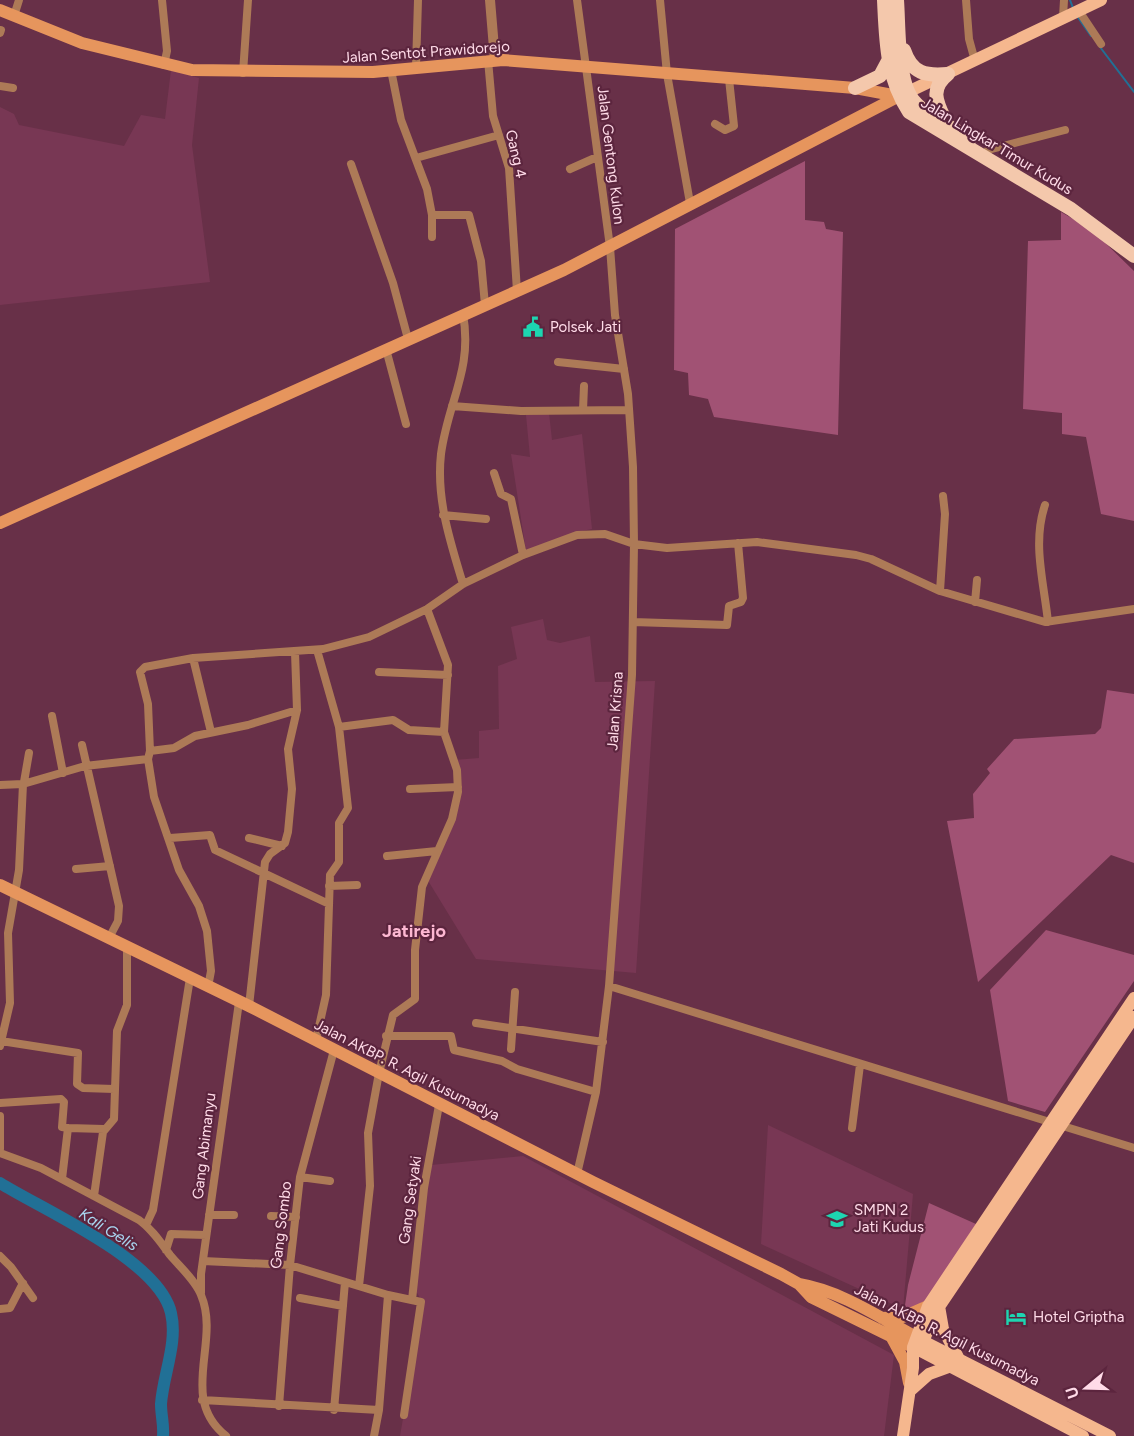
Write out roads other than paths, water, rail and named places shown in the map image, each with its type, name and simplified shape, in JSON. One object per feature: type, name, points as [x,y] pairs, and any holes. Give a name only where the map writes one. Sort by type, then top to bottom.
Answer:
[{"type":"highway","name":"Jalan Lingkar Timur Kudus","points":[[884,0],[888,60],[909,112],[1071,209],[1134,256]]},
{"type":"highway","name":"Jalan Lingkar Timur Kudus","points":[[897,0],[903,94],[926,112],[1074,202],[1134,246]]},
{"type":"highway","points":[[900,33],[910,64],[918,72],[928,76],[948,74]]},
{"type":"highway","points":[[855,88],[880,76],[885,71],[888,60]]},
{"type":"highway","points":[[947,124],[935,96],[939,81],[948,74]]},
{"type":"main road","points":[[0,523],[610,247],[690,203],[903,94],[1101,0]]},
{"type":"main road","name":"Jalan Sentot Prawidorejo","points":[[0,10],[82,43],[164,65],[192,70],[243,72],[391,70],[491,60],[855,88],[903,94]]},
{"type":"main road","name":"Jalan AKBP. R. Agil Kusumadya","points":[[0,885],[128,946],[316,1040],[439,1105],[799,1284],[820,1288],[881,1318],[917,1346]]},
{"type":"main road","points":[[903,1436],[917,1346],[933,1306],[1055,1125],[1134,998]]},
{"type":"main road","points":[[1055,1125],[1134,1017]]},
{"type":"main road","name":"Jalan AKBP. R. Agil Kusumadya","points":[[799,1284],[811,1297],[891,1337],[955,1362],[1110,1436]]},
{"type":"main road","points":[[881,1318],[903,1317],[933,1306]]},
{"type":"main road","points":[[911,1390],[929,1374],[955,1362],[933,1306]]},
{"type":"main road","points":[[891,1337],[905,1362],[911,1390]]},
{"type":"main road","name":"Jalan AKBP. R. Agil Kusumadya","points":[[955,1362],[1083,1436]]},
{"type":"street","points":[[14,16],[18,0]]},
{"type":"street","points":[[162,0],[167,51],[164,65]]},
{"type":"street","points":[[243,72],[248,0]]},
{"type":"street","points":[[416,68],[418,0]]},
{"type":"street","points":[[490,0],[491,60]]},
{"type":"street","name":"Jalan Gentong Kulon","points":[[577,0],[610,247]]},
{"type":"street","points":[[660,0],[667,74],[690,203]]},
{"type":"street","points":[[966,0],[969,39],[975,61]]},
{"type":"street","points":[[1064,0],[1072,14],[1101,44]]},
{"type":"street","name":"Gang 4","points":[[491,60],[493,116],[509,168],[517,291]]},
{"type":"street","points":[[391,70],[397,105],[427,189],[432,215],[432,237]]},
{"type":"street","points":[[715,124],[725,130],[734,126],[729,79]]},
{"type":"street","points":[[0,86],[13,88]]},
{"type":"street","points":[[988,150],[1065,130]]},
{"type":"street","points":[[416,158],[499,135]]},
{"type":"street","points":[[570,169],[597,157]]},
{"type":"street","points":[[351,164],[393,283],[408,339]]},
{"type":"street","points":[[432,215],[469,215],[481,261],[485,305]]},
{"type":"street","name":"Jalan Krisna","points":[[577,1174],[596,1092],[609,987],[633,622],[633,467],[629,410],[615,315],[610,247]]},
{"type":"street","points":[[463,314],[466,356],[462,378],[452,406],[439,481],[443,515],[463,584]]},
{"type":"street","points":[[386,349],[406,424]]},
{"type":"street","points":[[558,362],[624,369]]},
{"type":"street","points":[[583,410],[584,386]]},
{"type":"street","points":[[452,406],[521,411],[629,410]]},
{"type":"street","points":[[494,473],[501,494],[511,499],[523,555]]},
{"type":"street","points":[[940,591],[944,536],[943,496]]},
{"type":"street","points":[[1045,505],[1039,523],[1038,540],[1048,622]]},
{"type":"street","points":[[443,515],[486,519]]},
{"type":"street","points":[[208,987],[211,970],[207,931],[199,906],[179,870],[170,838],[154,797],[149,755],[148,704],[141,670],[145,667],[194,658],[318,650],[380,633],[427,609],[463,584],[523,555],[558,541],[585,534],[605,534],[634,544],[674,548],[766,543],[856,555],[871,559],[940,591],[1048,622],[1134,609]]},
{"type":"street","points":[[633,622],[727,625],[729,606],[741,602],[743,598],[738,543]]},
{"type":"street","points":[[975,602],[977,580]]},
{"type":"street","points":[[359,1286],[370,1186],[368,1133],[386,1036],[393,1015],[414,999],[415,950],[420,896],[455,810],[458,787],[455,765],[444,732],[448,675],[446,658],[427,609]]},
{"type":"street","points":[[316,1040],[326,994],[330,875],[340,858],[339,823],[348,808],[339,727],[318,650]]},
{"type":"street","points":[[263,872],[267,858],[282,846],[288,832],[292,789],[288,749],[297,710],[295,652]]},
{"type":"street","points":[[194,658],[211,732]]},
{"type":"street","points":[[380,672],[448,675]]},
{"type":"street","points":[[0,785],[23,783],[85,766],[149,755],[174,748],[195,736],[248,725],[297,710]]},
{"type":"street","points":[[52,716],[63,773]]},
{"type":"street","points":[[339,727],[393,720],[409,730],[444,732]]},
{"type":"street","points":[[82,745],[119,906],[118,921],[109,938]]},
{"type":"street","points":[[29,753],[23,783],[19,870],[8,933],[10,1003],[1,1044],[78,1053],[77,1084],[83,1088],[114,1089]]},
{"type":"street","points":[[410,789],[458,787]]},
{"type":"street","points":[[170,838],[210,835],[215,850],[329,904]]},
{"type":"street","points":[[249,838],[282,846]]},
{"type":"street","points":[[387,856],[437,851]]},
{"type":"street","points":[[76,869],[110,866]]},
{"type":"street","name":"Gang Abimanyu","points":[[202,1400],[206,1325],[201,1294],[202,1261],[263,872]]},
{"type":"street","points":[[329,886],[357,885]]},
{"type":"street","points":[[94,1196],[104,1129],[114,1119],[118,1026],[127,1005],[128,946]]},
{"type":"street","points":[[146,1225],[153,1210],[190,978]]},
{"type":"street","points":[[609,987],[1134,1148]]},
{"type":"street","points":[[511,1049],[515,992]]},
{"type":"street","points":[[476,1023],[603,1042]]},
{"type":"street","points":[[386,1036],[451,1035],[453,1050],[502,1061],[517,1069],[596,1092]]},
{"type":"street","name":"Gang Sombo","points":[[279,1406],[290,1265],[300,1177],[334,1050]]},
{"type":"street","points":[[852,1128],[861,1065]]},
{"type":"street","points":[[0,1102],[61,1099],[63,1102],[62,1127],[104,1129]]},
{"type":"street","name":"Gang Setyaki","points":[[412,1300],[424,1188],[439,1105]]},
{"type":"street","points":[[0,1116],[0,1151],[62,1179],[146,1225],[201,1294]]},
{"type":"street","points":[[62,1179],[68,1128]]},
{"type":"street","points":[[300,1177],[330,1181]]},
{"type":"street","points":[[209,1215],[234,1215]]},
{"type":"street","points":[[271,1216],[296,1217]]},
{"type":"street","points":[[166,1250],[171,1234],[206,1235]]},
{"type":"street","points":[[0,1256],[33,1298]]},
{"type":"street","points":[[202,1261],[290,1265],[388,1295],[421,1302],[404,1415]]},
{"type":"street","points":[[334,1410],[345,1282]]},
{"type":"street","points":[[0,1309],[10,1308],[23,1283]]},
{"type":"street","points":[[374,1436],[380,1410],[388,1295]]},
{"type":"street","points":[[300,1298],[343,1306]]},
{"type":"street","points":[[226,1436],[210,1419],[202,1400],[334,1410],[380,1410]]},
{"type":"waterway","points":[[1070,0],[1073,8]]},
{"type":"waterway","points":[[1077,16],[1091,36]]},
{"type":"waterway","points":[[1100,47],[1134,92]]},
{"type":"waterway","name":"Kali Gelis","points":[[0,1183],[98,1239],[146,1274],[162,1293],[173,1324],[161,1404],[163,1436]]},
{"type":"place","name":"Polsek Jati","points":[[533,327]]},
{"type":"place","name":"SMPN 2 Jati Kudus","points":[[837,1219]]},
{"type":"place","name":"Hotel Griptha","points":[[1016,1317]]},
{"type":"district","name":"Jatirejo","points":[[414,931]]}]
